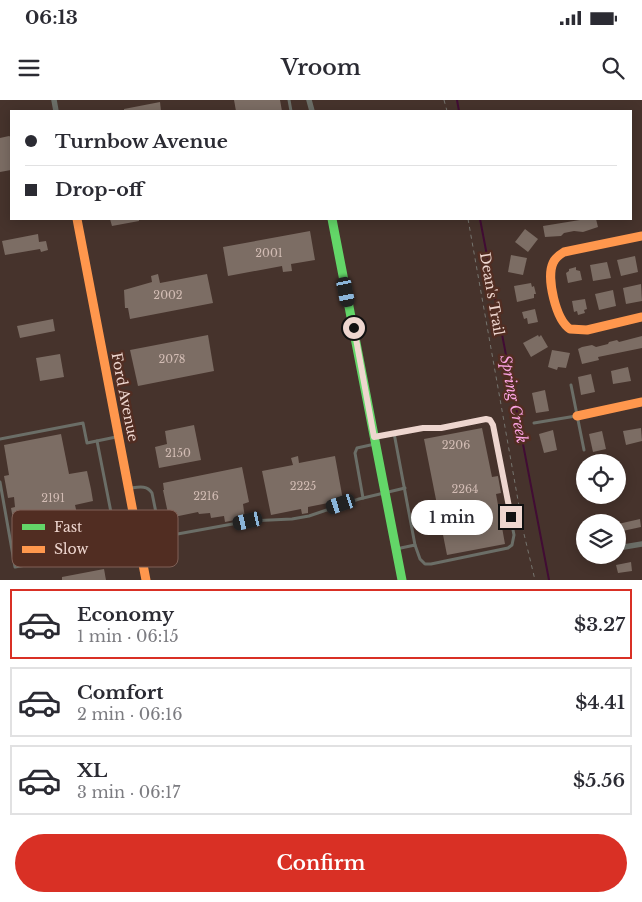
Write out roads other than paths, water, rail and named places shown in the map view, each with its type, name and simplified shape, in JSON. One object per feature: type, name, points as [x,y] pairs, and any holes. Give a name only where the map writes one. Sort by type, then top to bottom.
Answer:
[{"type":"street","name":"Ford Avenue","points":[[77,220],[132,510]]},
{"type":"street","points":[[332,220],[402,580]]},
{"type":"street","points":[[642,236],[564,252],[553,259],[550,270],[559,317],[567,328],[579,330],[642,317]]},
{"type":"street","points":[[577,416],[642,402]]},
{"type":"street","points":[[626,547],[642,544]]},
{"type":"street","name":"Ford Avenue","points":[[144,567],[146,580]]},
{"type":"lane","points":[[571,385],[584,450]]},
{"type":"lane","points":[[534,423],[577,416]]},
{"type":"lane","points":[[363,498],[355,453],[357,448],[394,433],[423,428],[441,428],[486,419],[490,420],[493,425],[514,536],[512,545],[508,548],[424,564],[415,545],[394,433]]},
{"type":"lane","points":[[0,439],[83,423],[87,443],[119,437]]},
{"type":"lane","points":[[97,441],[110,510]]},
{"type":"lane","points":[[0,482],[12,551]]},
{"type":"lane","points":[[128,488],[141,486],[150,489],[155,510]]},
{"type":"lane","points":[[178,534],[248,521],[292,519],[309,516],[363,498],[405,488]]},
{"type":"lane","points":[[396,549],[415,545]]},
{"type":"waterway","name":"Spring Creek","points":[[457,100],[459,110]]},
{"type":"waterway","name":"Spring Creek","points":[[480,220],[549,580]]}]
